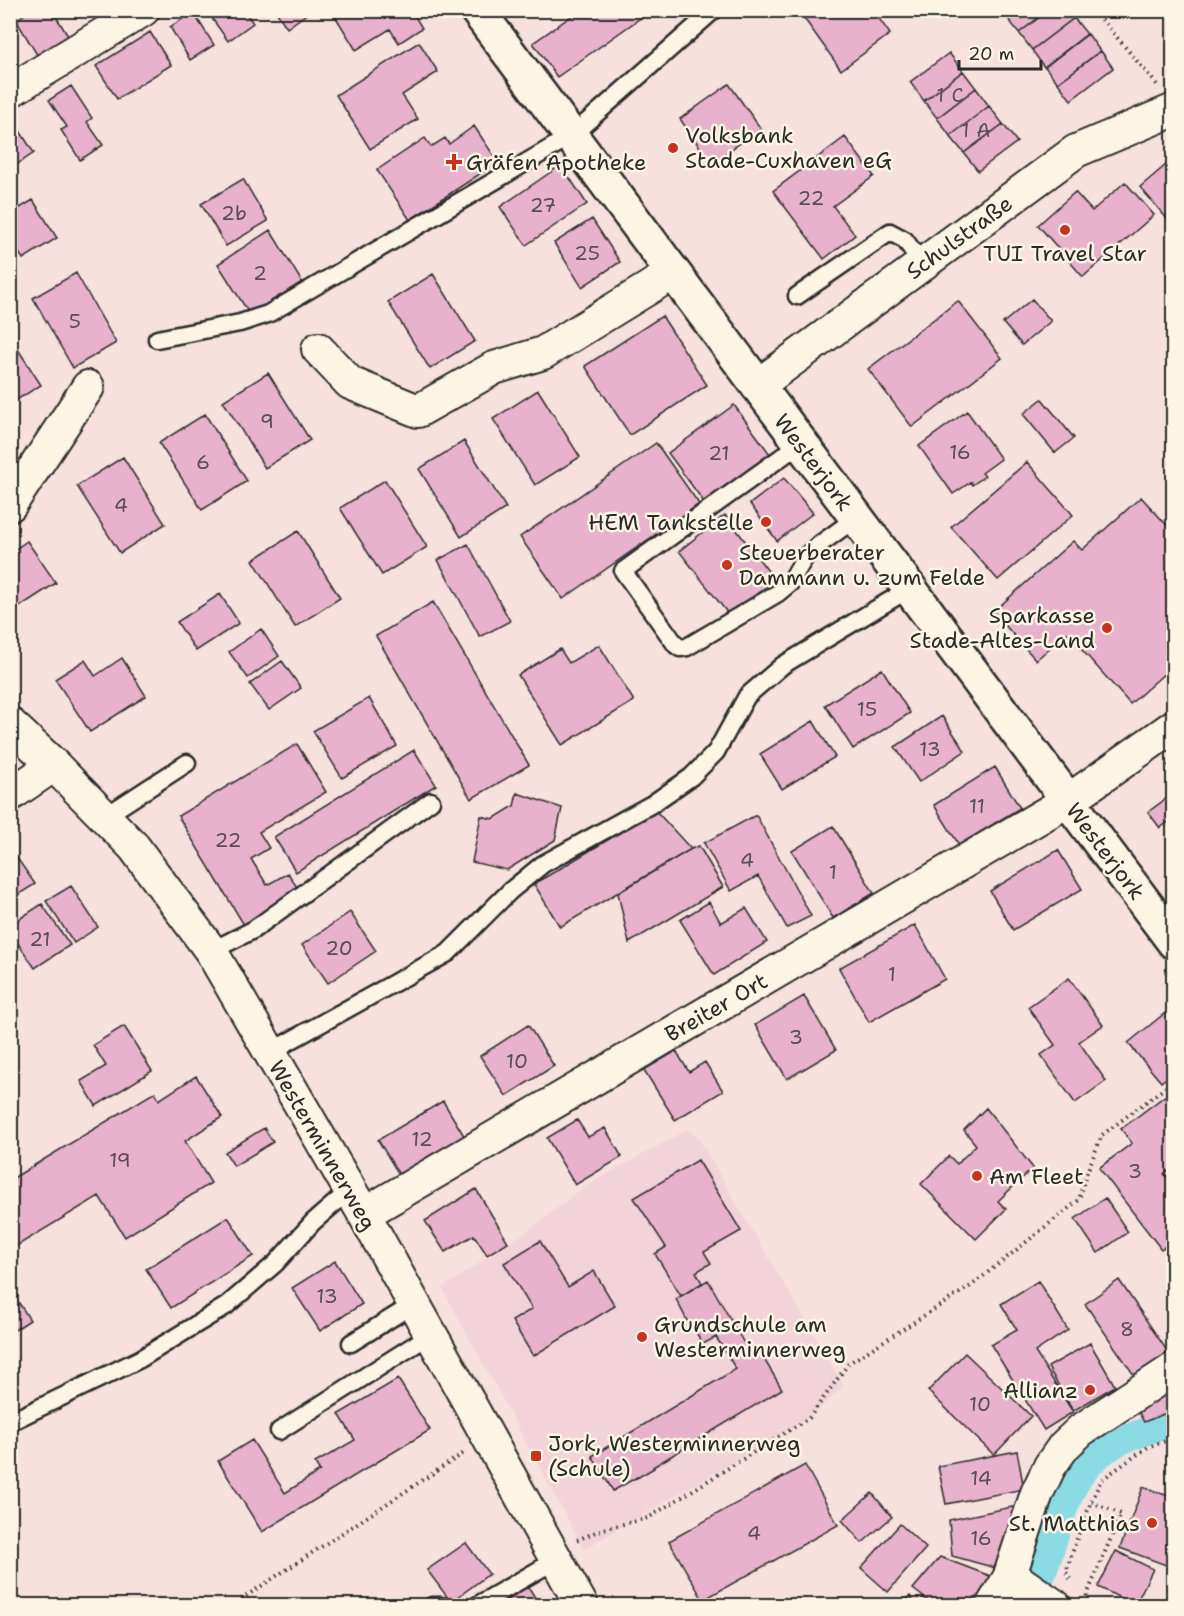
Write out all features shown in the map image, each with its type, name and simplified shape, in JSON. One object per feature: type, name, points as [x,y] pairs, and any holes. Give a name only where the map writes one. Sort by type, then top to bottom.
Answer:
[{"type":"main road","name":"Westerjork","points":[[477,10],[1173,942]]},
{"type":"street","points":[[10,91],[143,10]]},
{"type":"street","name":"Schulstraße","points":[[758,386],[1076,151],[1166,98]]},
{"type":"street","points":[[318,349],[350,383],[418,411],[494,368],[543,353],[673,273]]},
{"type":"street","points":[[10,506],[88,387]]},
{"type":"street","name":"Westerminnerweg","points":[[10,724],[54,765],[134,847],[211,951],[357,1202],[582,1605]]},
{"type":"street","name":"Breiter Ort","points":[[357,1202],[1069,800],[1173,726]]},
{"type":"street","points":[[10,795],[54,765]]},
{"type":"street","points":[[992,1605],[1014,1579],[1037,1493],[1050,1466],[1064,1446],[1081,1430],[1173,1369]]},
{"type":"street","points":[[1014,1579],[1067,1596]]},
{"type":"lane","points":[[157,339],[240,323],[267,314],[571,136],[714,10]]},
{"type":"lane","points":[[797,296],[890,232],[905,240],[922,264]]},
{"type":"lane","points":[[801,443],[623,571],[676,645],[680,648],[687,647],[778,593],[790,583],[805,557],[856,518]]},
{"type":"lane","points":[[270,1052],[448,953],[510,891],[543,864],[652,804],[692,777],[716,752],[747,696],[783,666],[909,588]]},
{"type":"lane","points":[[104,817],[187,763]]},
{"type":"lane","points":[[211,951],[253,930],[431,801]]},
{"type":"lane","points":[[10,1422],[140,1359],[226,1306],[276,1263],[313,1222],[357,1202]]},
{"type":"lane","points":[[351,1344],[414,1304]]},
{"type":"lane","points":[[279,1431],[430,1335]]},
{"type":"lane","points":[[476,1605],[554,1555]]},
{"type":"lane","points":[[432,1605],[441,1605]]},
{"type":"path","points":[[1094,10],[1166,98]]},
{"type":"path","points":[[554,1555],[603,1529],[648,1518],[809,1418],[849,1363],[971,1286],[1079,1200],[1084,1177],[1101,1135],[1173,1081]]},
{"type":"path","points":[[1067,1596],[1066,1572],[1081,1526],[1101,1480],[1148,1447],[1173,1438]]},
{"type":"path","points":[[231,1605],[464,1452],[470,1461]]},
{"type":"path","points":[[1067,1596],[1121,1514],[1092,1502]]},
{"type":"shaded area","name":"Grundschule am Westerminnerweg","points":[[688,1129],[699,1139],[844,1386],[809,1418],[584,1549],[442,1288],[530,1229],[581,1189]]},
{"type":"building","points":[[31,10],[52,10],[70,39],[39,58],[16,20]]},
{"type":"building","points":[[206,10],[244,10],[253,23],[228,41]]},
{"type":"building","points":[[275,10],[312,10],[287,28]]},
{"type":"building","points":[[396,10],[399,15],[411,10],[422,28],[399,43],[390,29],[356,50],[332,11]]},
{"type":"building","points":[[580,10],[644,10],[646,14],[557,77],[533,43]]},
{"type":"building","points":[[798,10],[873,10],[890,34],[841,70]]},
{"type":"building","points":[[1014,10],[1048,10],[1019,33],[1006,16]]},
{"type":"building","points":[[1049,10],[1069,10],[1074,18],[1032,50],[1019,33]]},
{"type":"building","points":[[193,12],[214,45],[190,60],[170,27]]},
{"type":"building","points":[[1074,18],[1087,34],[1044,67],[1032,50]]},
{"type":"building","points":[[150,32],[171,65],[117,99],[96,66]]},
{"type":"building","points":[[1088,34],[1100,51],[1058,83],[1045,67]]},
{"type":"building","points":[[419,42],[438,72],[402,95],[418,119],[370,149],[336,95]]},
{"type":"building","points":[[1101,51],[1113,68],[1071,100],[1058,83]]},
{"type":"building","points":[[949,53],[963,71],[924,101],[910,82]]},
{"type":"building","points":[[963,71],[976,88],[937,118],[924,101]]},
{"type":"building","points":[[729,84],[761,129],[711,163],[680,119]]},
{"type":"building","points":[[71,86],[92,118],[87,122],[103,145],[80,160],[61,130],[67,127],[49,100]]},
{"type":"building","points":[[976,88],[989,106],[950,136],[937,118]]},
{"type":"building","points":[[989,106],[1003,124],[964,153],[950,136]]},
{"type":"building","points":[[1003,124],[1017,142],[978,171],[964,153]]},
{"type":"building","points":[[474,126],[498,162],[410,220],[377,170],[425,138],[431,147],[445,138],[449,144]]},
{"type":"building","points":[[18,128],[34,153],[10,169],[10,133]]},
{"type":"building","points":[[845,137],[874,176],[833,206],[855,235],[824,259],[773,191]]},
{"type":"building","points":[[1174,160],[1174,227],[1140,187]]},
{"type":"building","points":[[561,165],[587,204],[526,245],[500,207]]},
{"type":"building","points":[[243,179],[268,221],[226,246],[201,204]]},
{"type":"building","points":[[1125,182],[1154,215],[1083,277],[1038,225],[1075,192],[1092,211]]},
{"type":"building","points":[[33,200],[57,238],[23,259],[10,239],[10,214]]},
{"type":"building","points":[[592,219],[620,262],[582,287],[554,243]]},
{"type":"building","points":[[270,230],[302,282],[250,315],[218,264]]},
{"type":"building","points":[[76,273],[116,343],[73,368],[33,298]]},
{"type":"building","points":[[433,274],[475,341],[430,369],[388,302]]},
{"type":"building","points":[[1032,299],[1051,321],[1022,345],[1003,323]]},
{"type":"building","points":[[958,301],[1002,358],[912,427],[868,369]]},
{"type":"building","points":[[662,316],[707,385],[630,435],[585,366]]},
{"type":"building","points":[[10,337],[41,385],[10,404]]},
{"type":"building","points":[[268,373],[310,440],[265,468],[223,401]]},
{"type":"building","points":[[538,390],[580,457],[535,485],[493,419]]},
{"type":"building","points":[[1042,399],[1074,438],[1055,453],[1023,414]]},
{"type":"building","points":[[734,405],[770,454],[704,502],[668,453]]},
{"type":"building","points":[[967,411],[1001,459],[982,473],[985,476],[953,494],[919,446]]},
{"type":"building","points":[[205,414],[247,481],[202,510],[159,443]]},
{"type":"building","points":[[464,441],[506,508],[461,537],[419,469]]},
{"type":"building","points":[[656,443],[699,504],[563,599],[520,537]]},
{"type":"building","points":[[123,457],[165,524],[120,553],[77,486]]},
{"type":"building","points":[[1027,462],[1073,515],[998,580],[951,527]]},
{"type":"building","points":[[784,478],[813,513],[777,541],[750,504]]},
{"type":"building","points":[[385,480],[427,547],[382,575],[340,508]]},
{"type":"building","points":[[1141,497],[1174,533],[1174,665],[1130,704],[1067,633],[1036,660],[993,612],[1073,541],[1082,550]]},
{"type":"building","name":"Steuerberater Dammann u. zum Felde","points":[[725,515],[775,580],[729,615],[679,551]]},
{"type":"building","points":[[298,531],[340,598],[295,627],[253,560]]},
{"type":"building","points":[[27,541],[56,583],[10,613],[10,553]]},
{"type":"building","points":[[468,544],[510,621],[480,637],[438,560]]},
{"type":"building","points":[[220,594],[239,623],[196,651],[177,622]]},
{"type":"building","points":[[433,602],[529,765],[471,799],[376,636]]},
{"type":"building","points":[[261,629],[279,656],[248,678],[229,652]]},
{"type":"building","points":[[599,645],[634,701],[562,745],[518,675],[560,649],[569,663]]},
{"type":"building","points":[[122,658],[146,696],[90,732],[55,679],[85,660],[95,676]]},
{"type":"building","points":[[282,661],[301,688],[269,710],[250,684]]},
{"type":"building","points":[[882,669],[910,713],[853,749],[825,705]]},
{"type":"building","points":[[369,698],[397,746],[342,778],[313,731]]},
{"type":"building","points":[[942,716],[965,751],[919,782],[895,747]]},
{"type":"building","points":[[813,721],[835,757],[782,789],[760,754]]},
{"type":"building","points":[[297,744],[326,792],[259,832],[269,848],[251,859],[267,885],[288,873],[300,892],[244,925],[178,816]]},
{"type":"building","points":[[414,750],[436,785],[296,872],[274,837]]},
{"type":"building","points":[[995,767],[1020,808],[959,845],[934,805]]},
{"type":"building","points":[[517,793],[562,808],[555,840],[507,870],[472,862],[481,816],[493,819],[514,806]]},
{"type":"building","points":[[1174,793],[1174,818],[1160,828],[1148,812]]},
{"type":"building","points":[[656,811],[691,849],[560,927],[534,884]]},
{"type":"building","points":[[756,815],[811,916],[787,928],[758,876],[731,891],[704,843]]},
{"type":"building","points":[[833,826],[874,893],[833,918],[792,851]]},
{"type":"building","points":[[699,846],[723,887],[629,943],[618,893]]},
{"type":"building","points":[[10,848],[35,884],[10,900]]},
{"type":"building","points":[[1058,850],[1082,889],[1013,930],[990,891]]},
{"type":"building","points":[[71,886],[98,927],[74,943],[46,901]]},
{"type":"building","points":[[709,902],[721,923],[746,908],[767,942],[714,975],[680,920]]},
{"type":"building","points":[[42,904],[70,945],[35,968],[10,932],[10,925]]},
{"type":"building","points":[[350,912],[376,951],[328,983],[302,945]]},
{"type":"building","points":[[915,925],[945,979],[869,1022],[839,968]]},
{"type":"building","points":[[1069,978],[1103,1025],[1079,1042],[1106,1081],[1075,1103],[1041,1055],[1055,1045],[1028,1007]]},
{"type":"building","points":[[804,996],[836,1050],[787,1079],[755,1025]]},
{"type":"building","points":[[1165,1013],[1174,1024],[1174,1072],[1161,1082],[1128,1043]]},
{"type":"building","points":[[528,1025],[554,1066],[506,1096],[480,1056]]},
{"type":"building","points":[[124,1026],[152,1071],[96,1106],[81,1081],[106,1066],[93,1045]]},
{"type":"building","points":[[676,1051],[689,1072],[705,1062],[723,1091],[675,1120],[644,1070]]},
{"type":"building","points":[[196,1076],[222,1117],[185,1141],[211,1183],[125,1237],[99,1196],[10,1250],[10,1180],[155,1092],[159,1100]]},
{"type":"building","points":[[1174,1089],[1174,1167],[1164,1174],[1174,1186],[1174,1240],[1161,1249],[1099,1168],[1132,1143],[1121,1129]]},
{"type":"building","points":[[443,1101],[466,1139],[401,1178],[378,1140]]},
{"type":"building","name":"Am Fleet","points":[[986,1108],[1033,1168],[998,1201],[1006,1209],[976,1239],[921,1184],[949,1156],[957,1164],[976,1145],[964,1130]]},
{"type":"building","points":[[577,1120],[588,1137],[605,1128],[622,1157],[575,1185],[547,1138]]},
{"type":"building","points":[[264,1128],[273,1142],[234,1166],[225,1152]]},
{"type":"building","points":[[698,1160],[741,1231],[704,1252],[711,1263],[696,1272],[702,1283],[681,1296],[655,1254],[666,1247],[634,1198]]},
{"type":"building","points":[[476,1189],[508,1242],[487,1255],[474,1235],[445,1252],[425,1221]]},
{"type":"building","points":[[1105,1198],[1128,1232],[1098,1253],[1075,1219]]},
{"type":"building","points":[[228,1217],[253,1256],[171,1308],[146,1269]]},
{"type":"building","points":[[540,1241],[568,1287],[594,1271],[615,1306],[533,1356],[512,1321],[532,1309],[504,1263]]},
{"type":"building","points":[[335,1261],[362,1304],[320,1331],[292,1288]]},
{"type":"building","points":[[708,1280],[753,1359],[761,1354],[782,1389],[613,1491],[592,1456],[736,1369],[716,1337],[703,1344],[694,1329],[692,1330],[676,1299]]},
{"type":"building","points":[[1119,1280],[1170,1355],[1136,1378],[1085,1304]]},
{"type":"building","points":[[1038,1281],[1068,1330],[1035,1352],[1073,1412],[1044,1430],[991,1345],[1017,1330],[1001,1304]]},
{"type":"building","points":[[10,1289],[30,1320],[10,1333]]},
{"type":"building","points":[[1090,1343],[1115,1386],[1073,1411],[1048,1367]]},
{"type":"building","points":[[965,1353],[1031,1416],[994,1455],[928,1391]]},
{"type":"building","points":[[398,1379],[430,1430],[262,1532],[218,1461],[252,1440],[285,1493],[320,1471],[315,1463],[355,1440],[339,1414]]},
{"type":"building","points":[[1174,1389],[1174,1410],[1144,1422],[1137,1409]]},
{"type":"building","points":[[1017,1451],[1024,1489],[946,1504],[938,1466]]},
{"type":"building","points":[[805,1465],[838,1525],[703,1600],[669,1541]]},
{"type":"building","name":"St. Matthias","points":[[1143,1487],[1174,1498],[1174,1568],[1120,1548]]},
{"type":"building","points":[[872,1493],[892,1517],[862,1543],[842,1520]]},
{"type":"building","points":[[1022,1505],[1003,1570],[952,1556],[949,1520]]},
{"type":"building","points":[[900,1524],[926,1548],[888,1592],[861,1568]]},
{"type":"building","points":[[466,1543],[489,1574],[451,1602],[427,1570]]},
{"type":"building","points":[[1116,1551],[1153,1569],[1135,1605],[1098,1587]]},
{"type":"building","points":[[940,1557],[998,1579],[981,1606],[935,1606],[913,1589]]},
{"type":"building","points":[[528,1586],[540,1606],[499,1606]]},
{"type":"building","points":[[910,1596],[916,1606],[896,1606]]},
{"type":"waterway","points":[[1029,1606],[1061,1516],[1076,1482],[1086,1467],[1117,1443],[1174,1422]]},
{"type":"place","name":"Volksbank Stade-Cuxhaven eG","points":[[673,148]]},
{"type":"place","name":"Gräfen Apotheke","points":[[454,162]]},
{"type":"place","name":"TUI Travel Star","points":[[1065,230]]},
{"type":"place","name":"HEM Tankstelle","points":[[766,522]]},
{"type":"place","name":"Steuerberater Dammann u. zum Felde","points":[[727,565]]},
{"type":"place","name":"Sparkasse Stade-Altes-Land","points":[[1107,628]]},
{"type":"place","name":"Am Fleet","points":[[977,1176]]},
{"type":"place","name":"Grundschule am Westerminnerweg","points":[[642,1337]]},
{"type":"place","name":"Allianz","points":[[1090,1390]]},
{"type":"place","name":"Jork, Westerminnerweg (Schule)","points":[[536,1456]]},
{"type":"place","name":"St. Matthias","points":[[1152,1523]]}]
